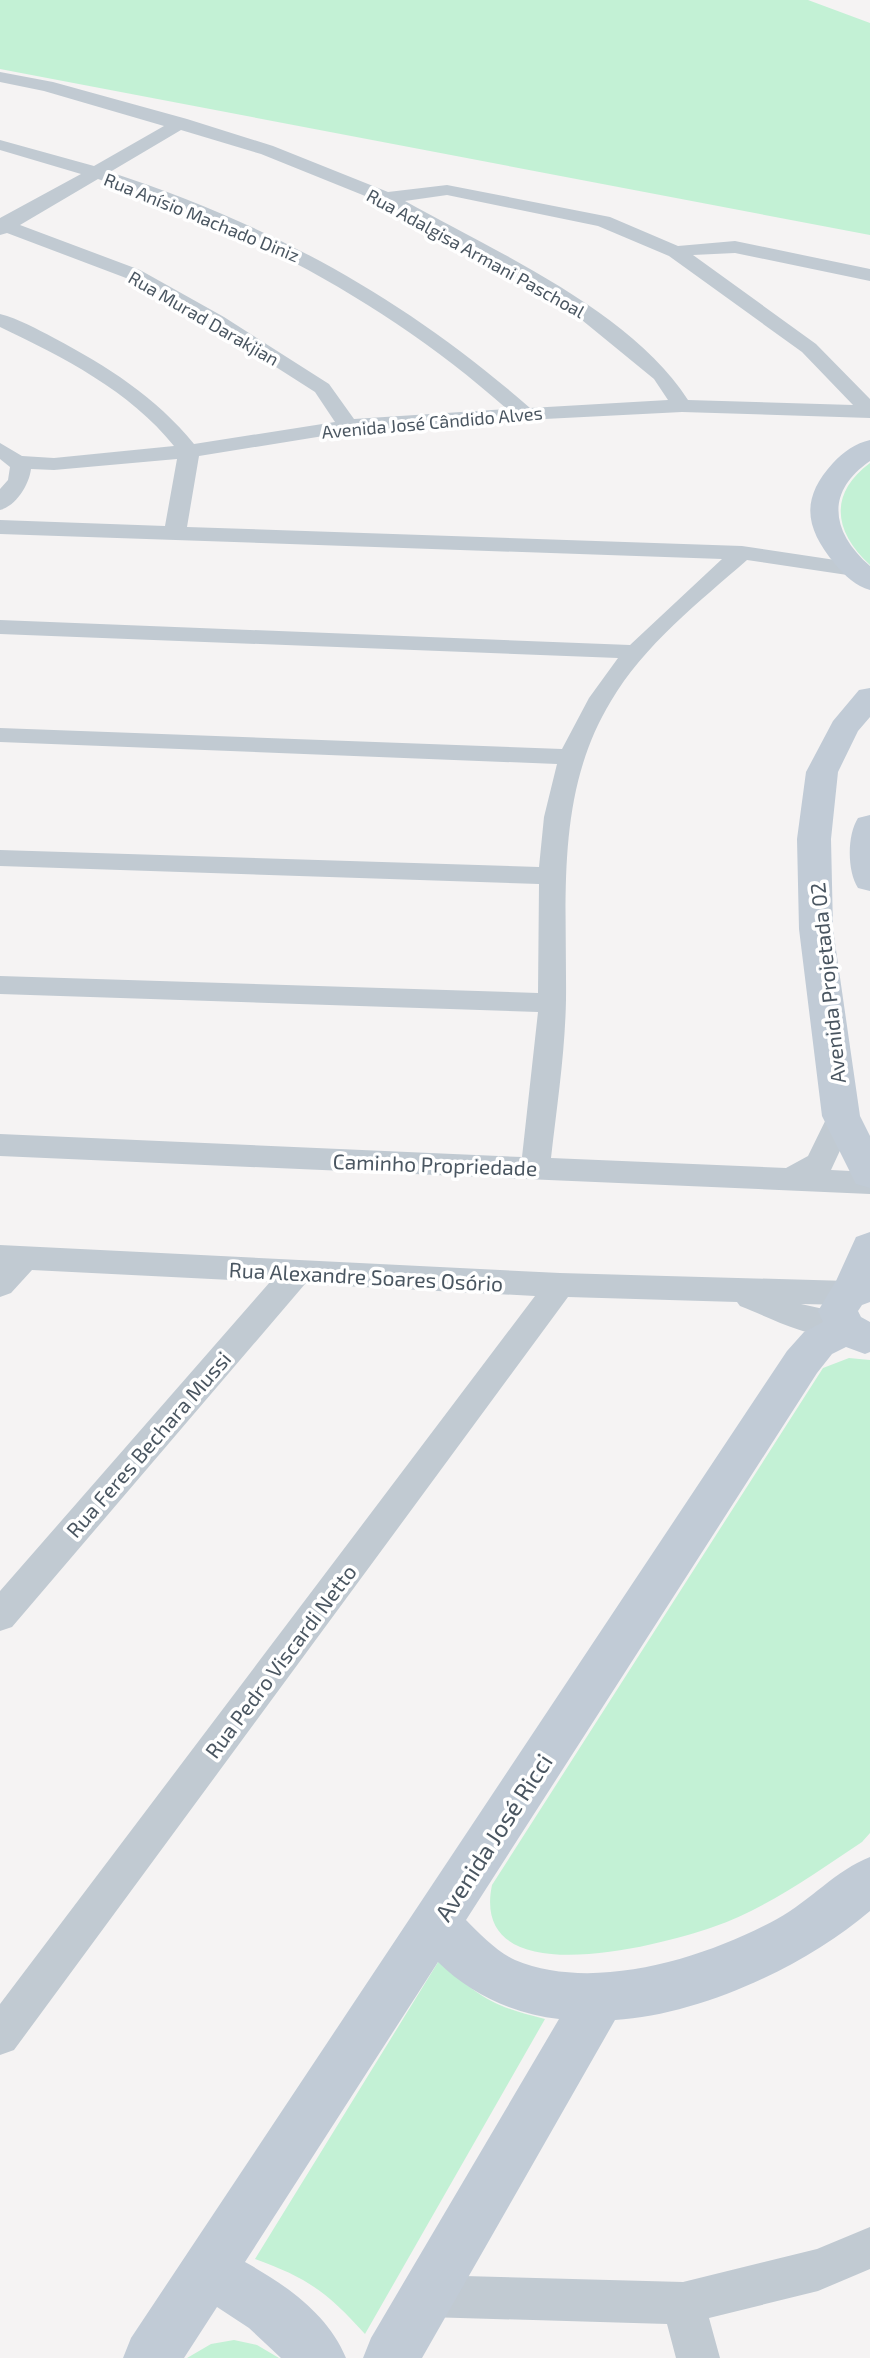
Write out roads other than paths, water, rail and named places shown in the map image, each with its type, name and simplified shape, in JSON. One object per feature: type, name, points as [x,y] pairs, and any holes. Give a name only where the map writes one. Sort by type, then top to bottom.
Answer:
[{"type":"street","name":"Rua Adalgisa Armani Paschoal","points":[[0,77],[47,86],[181,123],[267,150],[386,198],[573,303],[662,375],[682,406]]},
{"type":"street","points":[[2,226],[181,123]]},
{"type":"street","name":"Rua Anísio Machado Diniz","points":[[0,145],[96,173],[267,240],[408,316],[483,373],[525,414]]},
{"type":"street","points":[[386,198],[447,190],[603,221],[676,252],[809,348],[870,411]]},
{"type":"street","name":"Rua Murad Darakjian","points":[[2,226],[133,274],[217,321],[322,388],[348,426]]},
{"type":"street","points":[[676,252],[734,247],[870,275]]},
{"type":"street","points":[[0,320],[73,358],[154,411],[189,451],[175,534]]},
{"type":"street","name":"Avenida José Cândido Alves","points":[[9,456],[54,464],[189,451],[348,426],[525,414],[682,406],[870,411]]},
{"type":"street","points":[[862,575],[841,555],[825,528],[823,501],[834,476],[870,448]]},
{"type":"street","points":[[0,503],[19,481],[21,466],[9,456]]},
{"type":"street","points":[[0,527],[742,553],[862,575]]},
{"type":"street","points":[[536,1168],[552,1003],[550,876],[557,814],[571,757],[595,709],[635,652],[742,553]]},
{"type":"street","points":[[0,627],[635,652]]},
{"type":"street","name":"Avenida Projetada 02","points":[[870,696],[844,729],[822,772],[814,839],[816,929],[841,1116],[870,1174]]},
{"type":"street","points":[[0,735],[571,757]]},
{"type":"street","points":[[870,825],[867,844],[870,880]]},
{"type":"street","points":[[0,858],[550,876]]},
{"type":"street","points":[[0,985],[552,1003]]},
{"type":"street","points":[[791,1179],[820,1163],[841,1116]]},
{"type":"street","name":"Caminho Propriedade","points":[[0,1146],[870,1183]]},
{"type":"street","points":[[855,1310],[870,1247]]},
{"type":"street","points":[[0,1285],[13,1257]]},
{"type":"street","name":"Rua Alexandre Soares Osório","points":[[13,1257],[296,1273],[731,1291],[817,1322],[855,1310]]},
{"type":"street","name":"Rua Feres Bechara Mussi","points":[[0,1616],[296,1273]]},
{"type":"street","name":"Rua Pedro Viscardi Netto","points":[[0,2036],[560,1285]]},
{"type":"street","name":"Avenida José Ricci","points":[[151,2358],[802,1362],[818,1343],[855,1310]]},
{"type":"street","points":[[436,1924],[461,1952],[502,1979],[549,1995],[599,1998],[682,1982],[758,1954],[828,1914],[870,1880]]},
{"type":"street","points":[[391,2358],[599,1998]]},
{"type":"street","points":[[427,2296],[684,2303],[818,2270],[870,2248]]},
{"type":"street","points":[[208,2273],[247,2291],[292,2326],[318,2358]]},
{"type":"street","points":[[684,2303],[698,2358]]}]
